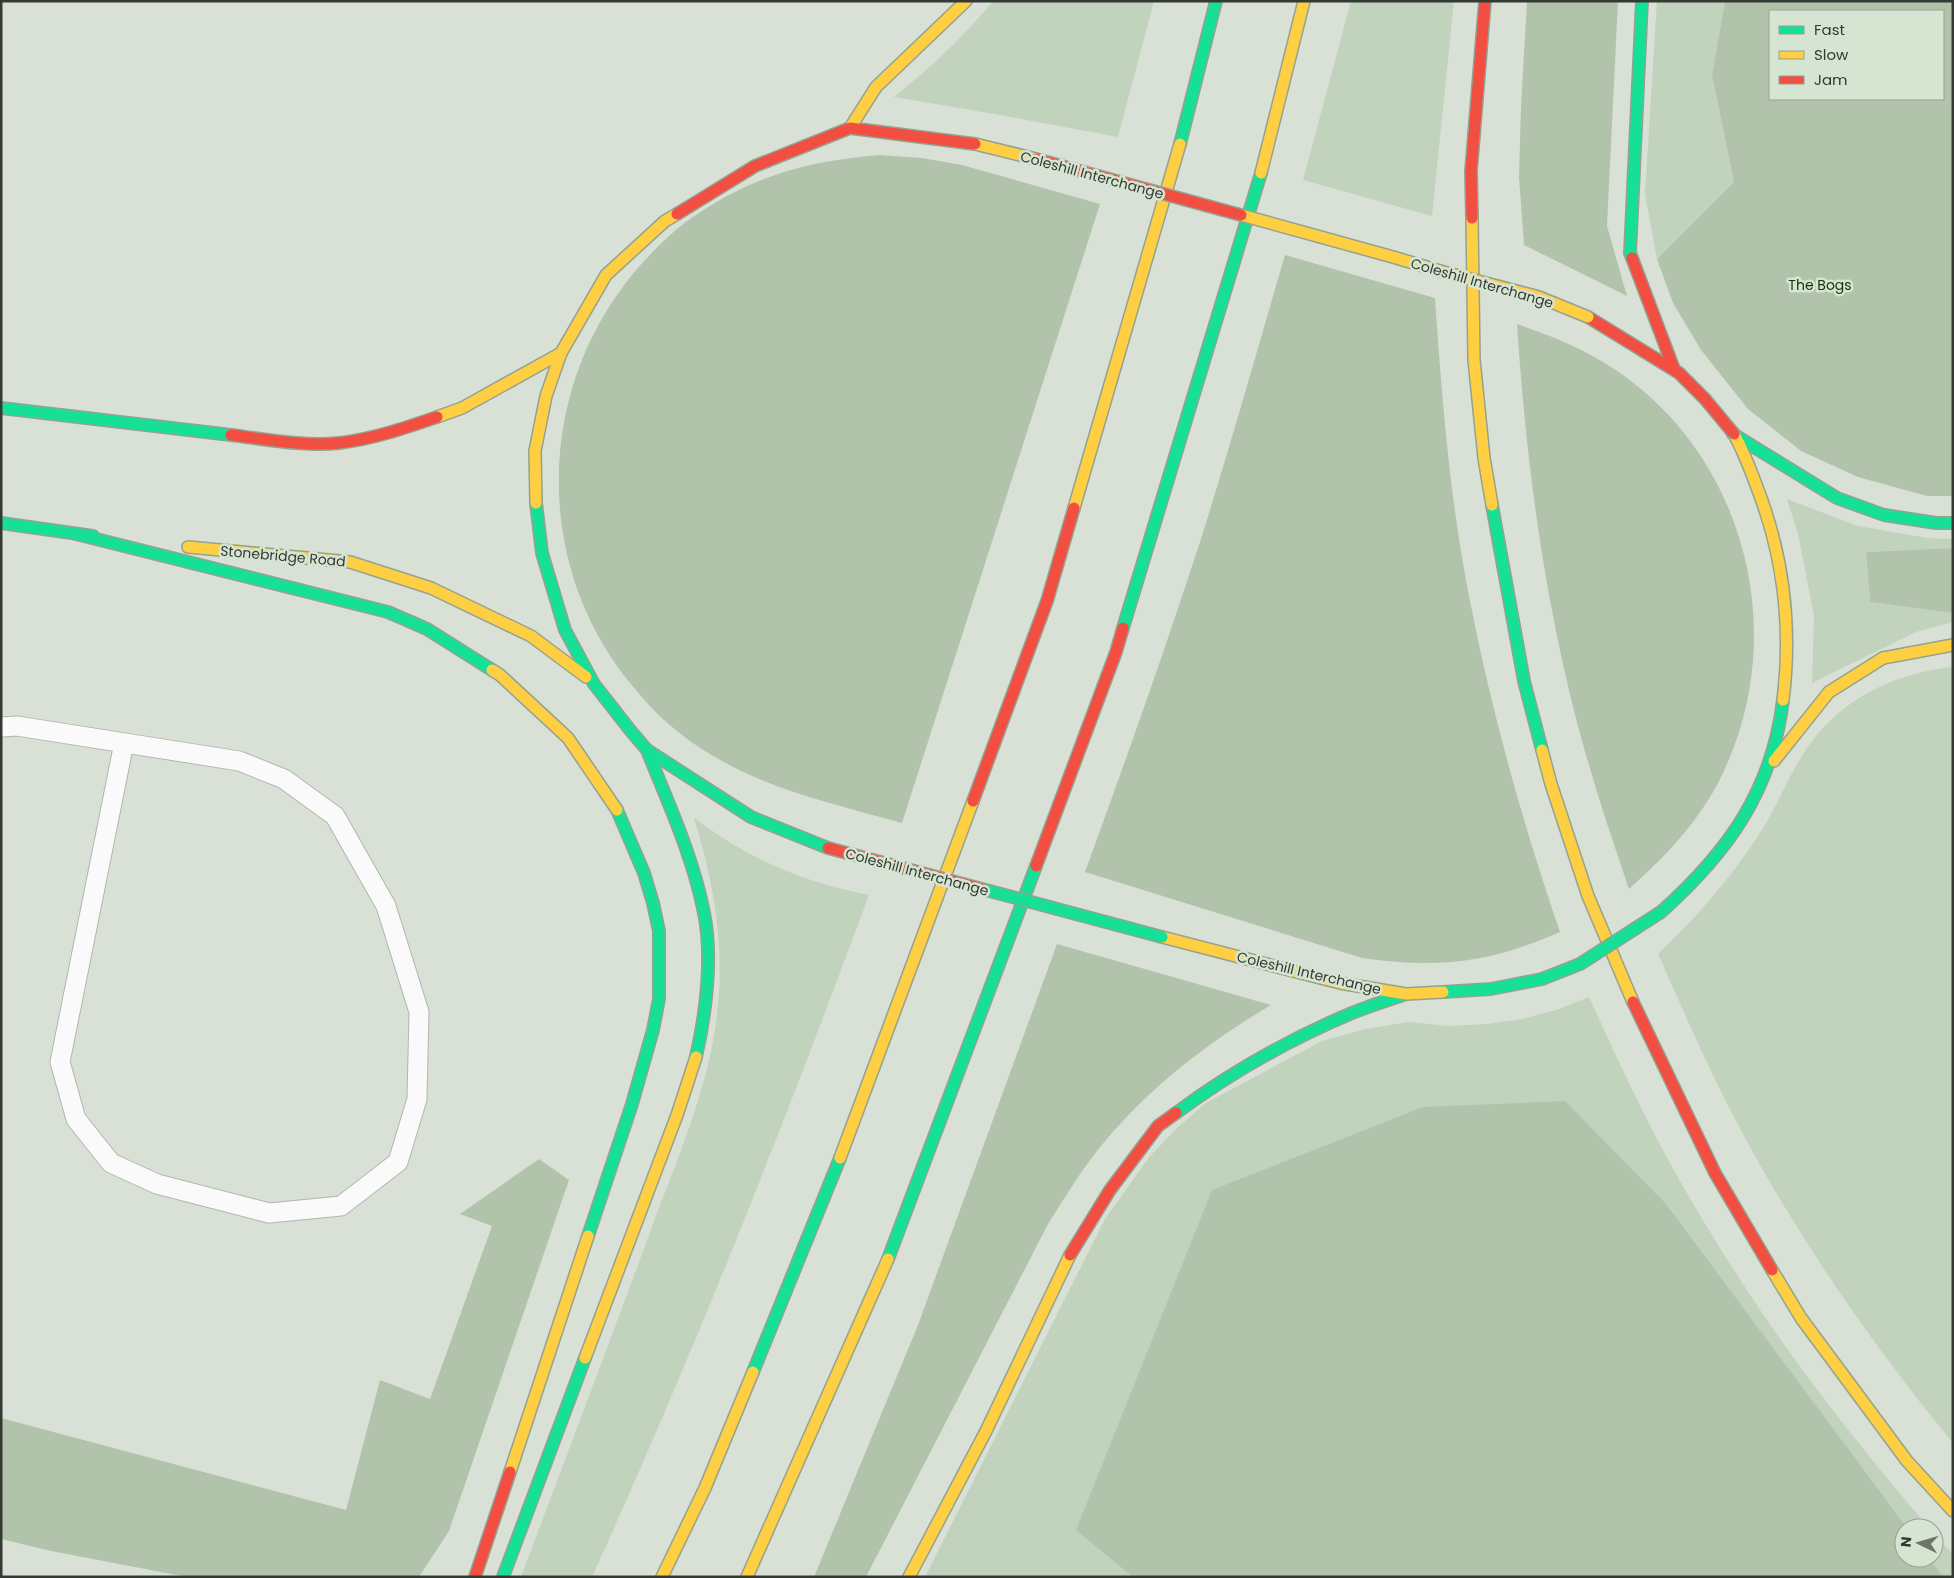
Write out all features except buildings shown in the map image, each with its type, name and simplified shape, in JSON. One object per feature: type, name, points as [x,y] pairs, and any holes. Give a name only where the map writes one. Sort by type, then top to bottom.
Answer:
[{"type":"highway","points":[[850,128],[876,87],[966,1]]},
{"type":"highway","points":[[662,1577],[705,1488],[829,1189],[1047,601],[1181,140],[1216,1]]},
{"type":"highway","points":[[747,1577],[889,1256],[1116,652],[1265,161],[1304,1]]},
{"type":"highway","points":[[1485,1],[1471,171],[1474,360],[1484,458],[1499,549],[1524,681],[1551,784],[1588,896],[1642,1025],[1715,1173],[1801,1318],[1907,1461],[1953,1510]]},
{"type":"highway","points":[[1642,1],[1630,253],[1674,369]]},
{"type":"highway","name":"Coleshill Interchange","points":[[850,128],[965,142],[1036,159],[1539,297],[1588,317],[1674,369],[1733,434],[1762,499],[1773,533],[1783,577],[1788,617],[1788,670],[1782,712],[1767,770],[1737,830],[1717,857],[1662,912],[1580,964],[1542,979],[1491,990],[1406,994],[1340,983],[828,848],[751,817],[647,750],[611,708],[594,684],[566,630],[542,553],[535,498],[537,442],[546,396],[561,352],[606,274],[665,221],[755,166],[850,128]]},
{"type":"highway","points":[[1,408],[288,442],[338,443],[395,432],[462,408],[561,352]]},
{"type":"highway","points":[[1733,434],[1837,498],[1884,515],[1936,523],[1953,523]]},
{"type":"highway","name":"Stonebridge Road","points":[[1,523],[76,534],[240,553],[350,562],[431,588],[531,636],[594,684]]},
{"type":"highway","points":[[76,534],[348,601],[388,612],[427,628],[500,675],[568,738],[615,806],[644,873],[659,930],[659,999],[653,1030],[632,1104],[475,1577]]},
{"type":"highway","points":[[1767,770],[1829,692],[1884,658],[1953,645]]},
{"type":"highway","points":[[503,1577],[678,1115],[694,1065],[701,1035],[708,962],[704,913],[687,851],[647,750]]},
{"type":"highway","points":[[909,1577],[986,1431],[1072,1251],[1110,1190],[1158,1126],[1214,1085],[1296,1040],[1352,1013],[1406,994]]},
{"type":"lane","points":[[1,727],[17,726],[239,761],[284,779],[335,816],[386,906],[419,1012],[417,1099],[398,1162],[341,1206],[270,1213],[157,1184],[111,1163],[76,1119],[60,1062],[124,743]]},
{"type":"green space","points":[[993,1],[1154,1],[1118,137],[894,97],[946,52]]},
{"type":"green space","points":[[1351,1],[1454,1],[1432,216],[1303,180]]},
{"type":"green space","points":[[1527,1],[1618,1],[1607,226],[1627,296],[1524,245],[1519,177]]},
{"type":"green space","points":[[1657,1],[1725,1],[1712,75],[1734,182],[1657,259],[1645,194]]},
{"type":"green space","name":"The Bogs","points":[[1725,1],[1953,1],[1953,496],[1927,496],[1858,477],[1801,451],[1748,409],[1701,350],[1673,303],[1657,259],[1734,182],[1712,75]]},
{"type":"green space","points":[[880,155],[922,158],[962,165],[1100,204],[902,823],[813,798],[756,778],[703,750],[670,726],[652,708],[630,683],[597,634],[575,581],[562,526],[559,469],[566,413],[582,359],[609,308],[644,261],[660,244],[684,224],[713,204],[758,181],[780,173],[828,161]]},
{"type":"green space","points":[[1285,255],[1435,298],[1452,488],[1470,601],[1488,685],[1509,768],[1533,851],[1560,932],[1510,951],[1463,961],[1440,963],[1415,963],[1362,958],[1085,872],[1200,542]]},
{"type":"green space","points":[[1517,324],[1562,341],[1605,363],[1631,381],[1669,415],[1700,454],[1724,498],[1741,544],[1751,593],[1754,643],[1749,692],[1736,741],[1721,778],[1700,812],[1682,836],[1629,889],[1588,763],[1574,712],[1549,596],[1529,461]]},
{"type":"green space","points":[[1787,499],[1858,526],[1928,538],[1953,539],[1953,548],[1866,552],[1870,602],[1953,613],[1953,622],[1916,632],[1812,683],[1814,616],[1798,534]]},
{"type":"green space","points":[[1953,548],[1953,613],[1870,602],[1866,552]]},
{"type":"green space","points":[[1953,667],[1953,1443],[1895,1370],[1815,1256],[1790,1216],[1744,1136],[1721,1091],[1658,954],[1686,927],[1724,883],[1747,852],[1763,828],[1809,745],[1825,726],[1862,696],[1883,685],[1928,671]]},
{"type":"green space","points":[[694,818],[736,846],[777,867],[821,883],[869,895],[737,1238],[630,1493],[592,1577],[521,1577],[689,1129],[711,1050],[719,996],[719,945],[713,894]]},
{"type":"green space","points":[[1057,944],[1271,1005],[1223,1036],[1177,1070],[1135,1108],[1097,1151],[1048,1224],[866,1577],[814,1577],[918,1325]]},
{"type":"green space","points":[[1589,997],[1658,1141],[1684,1189],[1726,1258],[1807,1377],[1921,1518],[1894,1518],[1894,1568],[1944,1568],[1944,1545],[1953,1554],[1953,1577],[925,1577],[1105,1219],[1150,1156],[1177,1128],[1206,1103],[1322,1041],[1365,1029],[1409,1022],[1448,1026],[1486,1024],[1522,1019],[1556,1010]]},
{"type":"green space","points":[[1565,1101],[1666,1204],[1900,1518],[1894,1518],[1894,1568],[1936,1568],[1943,1577],[1133,1577],[1076,1530],[1212,1190],[1423,1107]]},
{"type":"green space","points":[[539,1159],[569,1180],[449,1531],[419,1577],[187,1577],[51,1551],[1,1539],[1,1418],[346,1510],[380,1380],[430,1399],[492,1226],[460,1214]]},
{"type":"traffic: fast","points":[[1180,144],[1216,1]]},
{"type":"traffic: fast","points":[[1632,258],[1630,253],[1642,1]]},
{"type":"traffic: fast","points":[[1123,628],[1261,173]]},
{"type":"traffic: fast","points":[[1,408],[231,435]]},
{"type":"traffic: fast","points":[[1733,434],[1837,498],[1884,515],[1936,523],[1953,523]]},
{"type":"traffic: fast","points":[[536,503],[542,553],[565,630],[594,684],[630,730],[647,750],[751,817],[828,848]]},
{"type":"traffic: fast","points":[[1492,505],[1524,681],[1542,750]]},
{"type":"traffic: fast","points":[[1,523],[93,536]]},
{"type":"traffic: fast","points":[[76,534],[388,612],[427,629],[492,670]]},
{"type":"traffic: fast","points":[[1661,912],[1707,866],[1743,818],[1769,763],[1783,700]]},
{"type":"traffic: fast","points":[[647,750],[687,850],[707,930],[707,985],[703,1022],[696,1057]]},
{"type":"traffic: fast","points":[[588,1236],[632,1104],[653,1030],[659,999],[659,931],[653,903],[644,873],[617,810]]},
{"type":"traffic: fast","points":[[888,1259],[1036,866]]},
{"type":"traffic: fast","points":[[982,889],[1162,937]]},
{"type":"traffic: fast","points":[[1542,979],[1580,964],[1661,912]]},
{"type":"traffic: fast","points":[[1443,992],[1491,989],[1542,979]]},
{"type":"traffic: fast","points":[[1176,1113],[1239,1071],[1306,1034],[1352,1013],[1406,994]]},
{"type":"traffic: fast","points":[[753,1372],[840,1158]]},
{"type":"traffic: fast","points":[[503,1577],[585,1358]]},
{"type":"traffic: slow","points":[[850,128],[876,87],[966,1]]},
{"type":"traffic: slow","points":[[1261,173],[1304,1]]},
{"type":"traffic: slow","points":[[975,144],[1036,159]]},
{"type":"traffic: slow","points":[[1074,508],[1180,144]]},
{"type":"traffic: slow","points":[[536,503],[535,451],[546,396],[561,353],[606,275],[665,221],[677,214]]},
{"type":"traffic: slow","points":[[1241,215],[1393,257]]},
{"type":"traffic: slow","points":[[1472,218],[1474,360],[1484,458],[1492,505]]},
{"type":"traffic: slow","points":[[1393,257],[1440,271]]},
{"type":"traffic: slow","points":[[1440,271],[1539,297],[1588,317]]},
{"type":"traffic: slow","points":[[437,417],[462,408],[561,353]]},
{"type":"traffic: slow","points":[[1734,434],[1747,462],[1767,516],[1780,567],[1784,594],[1787,646],[1783,700]]},
{"type":"traffic: slow","points":[[188,547],[350,562],[431,588],[531,636],[586,677]]},
{"type":"traffic: slow","points":[[1774,761],[1829,692],[1883,658],[1953,645]]},
{"type":"traffic: slow","points":[[492,670],[500,675],[568,738],[617,810]]},
{"type":"traffic: slow","points":[[1542,750],[1551,784],[1588,896],[1633,1002]]},
{"type":"traffic: slow","points":[[840,1158],[973,801]]},
{"type":"traffic: slow","points":[[1162,937],[1340,983],[1406,994],[1443,992]]},
{"type":"traffic: slow","points":[[585,1358],[677,1115],[696,1057]]},
{"type":"traffic: slow","points":[[510,1472],[588,1236]]},
{"type":"traffic: slow","points":[[909,1577],[986,1431],[1070,1255]]},
{"type":"traffic: slow","points":[[747,1577],[888,1259]]},
{"type":"traffic: slow","points":[[1772,1270],[1801,1318],[1907,1461],[1953,1511]]},
{"type":"traffic: slow","points":[[662,1577],[705,1488],[753,1372]]},
{"type":"traffic: jam","points":[[1472,218],[1471,171],[1485,1]]},
{"type":"traffic: jam","points":[[677,214],[755,166],[850,128],[975,144]]},
{"type":"traffic: jam","points":[[1036,159],[1241,215]]},
{"type":"traffic: jam","points":[[1632,258],[1674,369]]},
{"type":"traffic: jam","points":[[1588,317],[1679,373],[1705,399],[1734,434]]},
{"type":"traffic: jam","points":[[231,435],[299,443],[339,443],[377,436],[437,417]]},
{"type":"traffic: jam","points":[[973,801],[1047,601],[1074,508]]},
{"type":"traffic: jam","points":[[1036,866],[1116,652],[1123,628]]},
{"type":"traffic: jam","points":[[828,848],[982,889]]},
{"type":"traffic: jam","points":[[1633,1002],[1715,1173],[1772,1270]]},
{"type":"traffic: jam","points":[[1070,1255],[1110,1190],[1158,1126],[1176,1113]]},
{"type":"traffic: jam","points":[[475,1577],[510,1472]]}]
